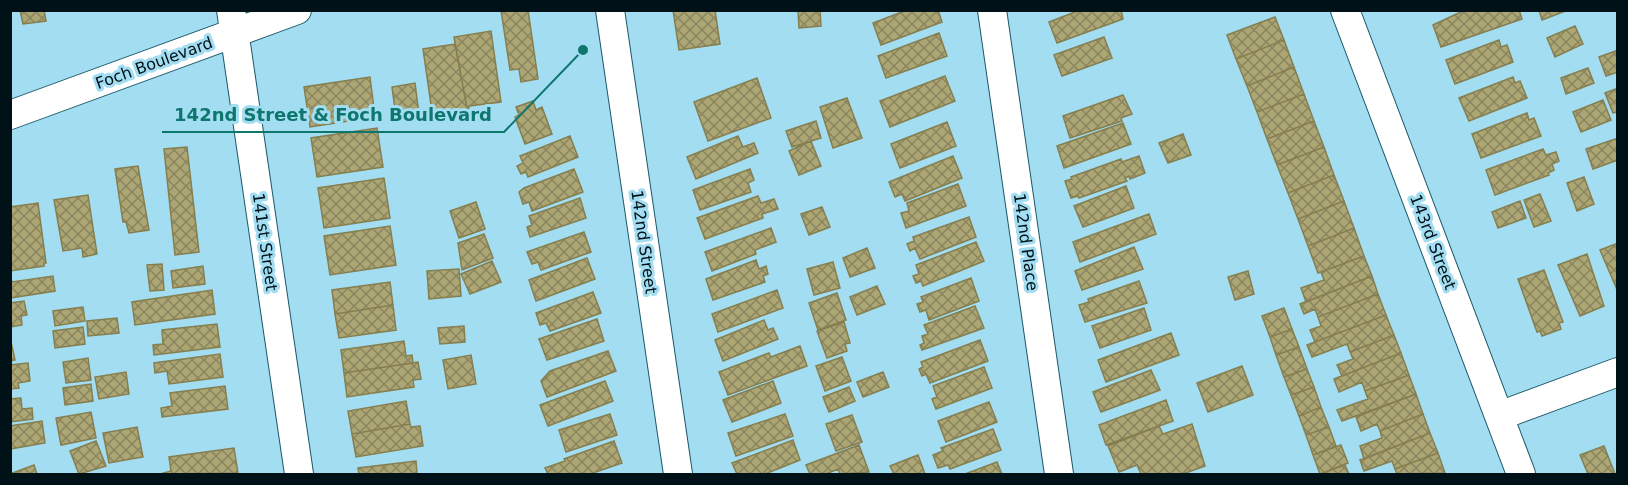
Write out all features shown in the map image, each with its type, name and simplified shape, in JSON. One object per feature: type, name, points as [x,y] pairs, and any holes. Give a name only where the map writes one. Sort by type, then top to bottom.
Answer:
[{"type":"street","name":"Foch Boulevard","points":[[10,115],[233,22],[297,10]]},
{"type":"street","name":"142nd Street","points":[[610,10],[678,474]]},
{"type":"street","name":"142nd Place","points":[[992,10],[1059,474]]},
{"type":"street","name":"143rd Street","points":[[1345,10],[1521,474]]},
{"type":"street","name":"141st Street","points":[[233,22],[298,474]]},
{"type":"street","points":[[1499,416],[1617,372]]},
{"type":"building","points":[[20,10],[44,10],[46,21],[23,24]]},
{"type":"building","points":[[501,10],[528,10],[538,79],[521,82],[519,69],[510,70]]},
{"type":"building","points":[[673,10],[715,10],[720,44],[679,50]]},
{"type":"building","points":[[798,10],[820,10],[821,26],[799,28]]},
{"type":"building","points":[[907,10],[938,10],[942,22],[881,45],[873,23]]},
{"type":"building","points":[[1080,10],[1121,10],[1123,19],[1057,43],[1049,22]]},
{"type":"building","points":[[1465,10],[1519,10],[1522,19],[1441,47],[1433,25]]},
{"type":"building","points":[[1539,10],[1568,10],[1542,20]]},
{"type":"building","points":[[1275,17],[1284,40],[1236,59],[1227,35]]},
{"type":"building","points":[[1575,26],[1583,44],[1555,57],[1547,38]]},
{"type":"building","points":[[491,31],[501,102],[469,106],[468,114],[454,37]]},
{"type":"building","points":[[939,33],[947,56],[886,78],[878,56]]},
{"type":"building","points":[[1104,37],[1112,58],[1062,76],[1054,55]]},
{"type":"building","points":[[1284,40],[1294,67],[1247,86],[1236,59]]},
{"type":"building","points":[[1499,40],[1501,47],[1507,45],[1513,62],[1455,84],[1446,60]]},
{"type":"building","points":[[455,44],[468,114],[433,119],[423,49]]},
{"type":"building","points":[[1618,50],[1618,72],[1606,76],[1599,57]]},
{"type":"building","points":[[1294,67],[1304,94],[1257,112],[1247,86]]},
{"type":"building","points":[[1588,68],[1594,83],[1566,94],[1561,78]]},
{"type":"building","points":[[945,76],[955,101],[890,127],[880,101]]},
{"type":"building","points":[[370,77],[375,117],[310,127],[304,87]]},
{"type":"building","points":[[1513,77],[1515,83],[1520,81],[1527,98],[1469,121],[1459,98]]},
{"type":"building","points":[[757,78],[771,118],[708,141],[694,102]]},
{"type":"building","points":[[415,83],[419,114],[396,117],[392,87]]},
{"type":"building","points":[[1618,88],[1618,112],[1613,113],[1605,93]]},
{"type":"building","points":[[1304,94],[1314,121],[1267,139],[1257,112]]},
{"type":"building","points":[[1123,95],[1132,114],[1121,118],[1122,121],[1070,138],[1063,116]]},
{"type":"building","points":[[847,98],[862,138],[833,148],[820,107]]},
{"type":"building","points":[[1603,100],[1611,120],[1581,132],[1573,112]]},
{"type":"building","points":[[533,101],[536,110],[542,107],[552,134],[525,144],[515,117],[519,115],[516,107]]},
{"type":"building","points":[[1527,113],[1529,120],[1534,118],[1541,136],[1481,158],[1472,134]]},
{"type":"building","points":[[816,121],[821,138],[792,147],[786,131]]},
{"type":"building","points":[[1314,121],[1324,147],[1277,165],[1267,139]]},
{"type":"building","points":[[947,122],[956,146],[900,168],[891,144]]},
{"type":"building","points":[[1123,123],[1131,144],[1064,168],[1057,146]]},
{"type":"building","points":[[377,128],[383,167],[317,177],[311,138]]},
{"type":"building","points":[[1183,134],[1191,155],[1168,163],[1159,143]]},
{"type":"building","points":[[570,136],[578,157],[528,177],[526,172],[521,174],[517,166],[523,163],[520,156]]},
{"type":"building","points":[[738,136],[743,147],[754,143],[758,153],[696,179],[687,157]]},
{"type":"building","points":[[1618,138],[1618,160],[1593,169],[1586,149]]},
{"type":"building","points":[[811,141],[821,166],[799,175],[789,151]]},
{"type":"building","points":[[187,147],[199,252],[175,255],[164,149]]},
{"type":"building","points":[[1324,147],[1334,175],[1288,193],[1277,165]]},
{"type":"building","points":[[1543,149],[1546,155],[1556,152],[1559,161],[1552,164],[1554,170],[1548,173],[1549,175],[1495,195],[1486,170]]},
{"type":"building","points":[[953,156],[962,178],[905,201],[902,194],[895,197],[889,182]]},
{"type":"building","points":[[1139,156],[1145,173],[1130,179],[1129,176],[1125,178],[1127,181],[1079,198],[1078,196],[1071,198],[1065,181],[1072,179],[1071,177],[1121,159],[1122,162]]},
{"type":"building","points":[[138,166],[149,230],[129,233],[126,222],[123,222],[115,169]]},
{"type":"building","points":[[574,169],[583,192],[532,211],[529,202],[523,204],[519,192],[524,188]]},
{"type":"building","points":[[750,169],[754,180],[748,183],[751,192],[700,210],[693,190]]},
{"type":"building","points":[[1334,175],[1344,201],[1298,219],[1288,193]]},
{"type":"building","points":[[1584,177],[1594,204],[1577,211],[1567,183]]},
{"type":"building","points":[[384,178],[390,218],[324,228],[318,188]]},
{"type":"building","points":[[958,184],[966,206],[906,228],[901,213],[909,211],[907,203]]},
{"type":"building","points":[[1126,186],[1134,208],[1083,227],[1074,206]]},
{"type":"building","points":[[1540,194],[1551,221],[1534,227],[1524,200]]},
{"type":"building","points":[[88,195],[97,254],[83,257],[82,248],[63,251],[54,200]]},
{"type":"building","points":[[758,196],[761,203],[774,199],[778,209],[762,214],[763,218],[705,239],[697,218]]},
{"type":"building","points":[[580,198],[586,218],[530,237],[527,227],[532,225],[529,216]]},
{"type":"building","points":[[1344,201],[1354,228],[1308,246],[1298,219]]},
{"type":"building","points":[[1520,201],[1526,218],[1498,228],[1492,212]]},
{"type":"building","points":[[476,202],[485,229],[459,238],[450,211]]},
{"type":"building","points":[[38,203],[46,263],[44,266],[10,271],[10,207]]},
{"type":"building","points":[[822,207],[830,227],[809,235],[801,214]]},
{"type":"building","points":[[1149,214],[1156,234],[1080,262],[1073,242]]},
{"type":"building","points":[[969,217],[976,237],[920,259],[915,248],[910,251],[907,244],[914,241],[913,237]]},
{"type":"building","points":[[390,226],[396,265],[330,275],[324,236]]},
{"type":"building","points":[[771,228],[776,242],[755,250],[756,254],[712,271],[705,252]]},
{"type":"building","points":[[1354,228],[1364,256],[1318,273],[1308,246]]},
{"type":"building","points":[[584,232],[591,252],[541,270],[538,262],[532,264],[527,252]]},
{"type":"building","points":[[484,234],[493,258],[462,270],[458,243]]},
{"type":"building","points":[[976,242],[984,261],[923,286],[921,281],[916,283],[913,276],[919,274],[916,265]]},
{"type":"building","points":[[1618,243],[1618,292],[1600,250]]},
{"type":"building","points":[[1134,247],[1143,269],[1082,290],[1075,271]]},
{"type":"building","points":[[867,248],[875,268],[850,277],[843,258]]},
{"type":"building","points":[[1587,254],[1604,306],[1580,316],[1558,265]]},
{"type":"building","points":[[1364,256],[1372,276],[1306,302],[1301,288],[1324,280],[1321,272]]},
{"type":"building","points":[[587,258],[595,279],[536,301],[529,280]]},
{"type":"building","points":[[756,260],[759,269],[766,266],[768,274],[763,276],[765,282],[713,300],[706,279]]},
{"type":"building","points":[[492,261],[501,282],[470,294],[461,274]]},
{"type":"building","points":[[833,262],[840,288],[814,295],[807,269]]},
{"type":"building","points":[[162,264],[164,290],[150,291],[147,265]]},
{"type":"building","points":[[203,266],[205,284],[173,288],[171,271]]},
{"type":"building","points":[[459,269],[461,296],[429,299],[427,271]]},
{"type":"building","points":[[1544,270],[1563,322],[1559,323],[1561,329],[1542,336],[1540,331],[1537,332],[1518,279]]},
{"type":"building","points":[[1248,271],[1254,294],[1235,300],[1228,277]]},
{"type":"building","points":[[10,276],[12,282],[53,276],[55,291],[10,298]]},
{"type":"building","points":[[1372,276],[1378,294],[1318,317],[1315,309],[1304,314],[1300,304]]},
{"type":"building","points":[[971,278],[979,301],[929,320],[926,310],[920,312],[917,304],[923,302],[921,297]]},
{"type":"building","points":[[1139,281],[1147,303],[1085,322],[1079,305],[1089,302],[1088,299]]},
{"type":"building","points":[[390,282],[393,305],[335,314],[332,290]]},
{"type":"building","points":[[877,286],[885,304],[857,315],[850,297]]},
{"type":"building","points":[[212,290],[215,314],[135,325],[132,302]]},
{"type":"building","points":[[777,290],[783,308],[718,332],[712,314]]},
{"type":"building","points":[[593,292],[601,313],[550,331],[546,323],[540,325],[536,313]]},
{"type":"building","points":[[837,293],[846,320],[818,330],[809,303]]},
{"type":"building","points":[[1378,294],[1386,315],[1315,342],[1310,330],[1321,326],[1318,317]]},
{"type":"building","points":[[24,301],[27,315],[21,316],[22,325],[10,327],[10,303]]},
{"type":"building","points":[[393,305],[396,330],[339,338],[335,314]]},
{"type":"building","points":[[975,306],[984,328],[922,350],[920,345],[924,343],[922,336],[928,334],[924,325]]},
{"type":"building","points":[[83,307],[85,321],[55,326],[53,311]]},
{"type":"building","points":[[1144,308],[1151,330],[1100,348],[1092,326]]},
{"type":"building","points":[[1284,308],[1292,329],[1270,337],[1262,316]]},
{"type":"building","points":[[1386,315],[1394,335],[1350,352],[1347,344],[1312,357],[1307,345]]},
{"type":"building","points":[[117,318],[119,333],[88,336],[87,321]]},
{"type":"building","points":[[597,319],[604,341],[547,360],[539,339]]},
{"type":"building","points":[[764,320],[768,330],[773,328],[778,339],[723,361],[715,340]]},
{"type":"building","points":[[844,322],[850,343],[845,344],[847,351],[827,358],[817,331]]},
{"type":"building","points":[[217,324],[220,347],[154,355],[153,345],[163,344],[162,330]]},
{"type":"building","points":[[464,326],[465,342],[440,344],[438,328]]},
{"type":"building","points":[[83,327],[85,344],[55,348],[53,331]]},
{"type":"building","points":[[1292,329],[1299,347],[1276,355],[1270,337]]},
{"type":"building","points":[[1171,333],[1179,355],[1106,382],[1098,360]]},
{"type":"building","points":[[1394,335],[1401,353],[1342,376],[1337,365],[1353,359],[1350,352]]},
{"type":"building","points":[[10,337],[15,360],[10,361]]},
{"type":"building","points":[[980,340],[988,361],[930,383],[926,374],[922,376],[919,369],[923,367],[921,362]]},
{"type":"building","points":[[404,341],[406,356],[412,355],[413,363],[344,373],[341,350]]},
{"type":"building","points":[[800,346],[807,366],[728,395],[719,372],[769,353],[771,357]]},
{"type":"building","points":[[1299,347],[1307,369],[1284,377],[1276,355]]},
{"type":"building","points":[[608,351],[616,371],[547,397],[541,381],[550,371]]},
{"type":"building","points":[[1401,353],[1409,375],[1365,391],[1362,382],[1339,392],[1334,379]]},
{"type":"building","points":[[220,354],[223,377],[169,384],[167,371],[155,373],[154,363]]},
{"type":"building","points":[[471,355],[476,384],[448,389],[443,360]]},
{"type":"building","points":[[842,357],[851,381],[825,391],[816,366]]},
{"type":"building","points":[[88,358],[91,380],[66,383],[63,362]]},
{"type":"building","points":[[418,362],[421,379],[413,380],[414,387],[347,397],[344,373]]},
{"type":"building","points":[[28,363],[30,381],[18,383],[19,388],[10,389],[10,365]]},
{"type":"building","points":[[1242,366],[1253,395],[1208,412],[1197,383]]},
{"type":"building","points":[[984,367],[992,388],[936,409],[932,399],[937,397],[933,386]]},
{"type":"building","points":[[1307,369],[1314,387],[1291,395],[1284,377]]},
{"type":"building","points":[[1151,370],[1160,390],[1101,412],[1093,392]]},
{"type":"building","points":[[126,372],[129,394],[99,399],[95,377]]},
{"type":"building","points":[[883,372],[889,387],[863,397],[857,382]]},
{"type":"building","points":[[1409,375],[1416,394],[1342,421],[1337,410],[1368,399],[1365,391]]},
{"type":"building","points":[[605,381],[613,401],[548,426],[540,405]]},
{"type":"building","points":[[773,381],[781,403],[732,422],[723,400]]},
{"type":"building","points":[[91,384],[93,401],[65,405],[63,388]]},
{"type":"building","points":[[225,386],[228,409],[162,417],[161,408],[172,406],[170,393]]},
{"type":"building","points":[[849,387],[855,401],[829,412],[823,397]]},
{"type":"building","points":[[1314,387],[1321,407],[1299,416],[1291,395]]},
{"type":"building","points":[[1416,394],[1423,414],[1380,431],[1377,424],[1361,431],[1356,417]]},
{"type":"building","points":[[21,398],[22,409],[32,408],[33,419],[10,422],[10,399]]},
{"type":"building","points":[[1166,400],[1173,421],[1106,445],[1099,425]]},
{"type":"building","points":[[406,401],[410,424],[352,434],[348,411]]},
{"type":"building","points":[[989,402],[997,422],[946,442],[938,421]]},
{"type":"building","points":[[1321,407],[1329,427],[1306,435],[1299,416]]},
{"type":"building","points":[[91,412],[96,438],[61,445],[56,418]]},
{"type":"building","points":[[610,414],[617,435],[566,452],[559,430]]},
{"type":"building","points":[[785,414],[793,436],[736,456],[728,433]]},
{"type":"building","points":[[1423,414],[1430,433],[1364,459],[1360,446],[1382,438],[1380,431]]},
{"type":"building","points":[[852,415],[862,442],[836,451],[826,424]]},
{"type":"building","points":[[42,421],[45,443],[10,449],[10,426]]},
{"type":"building","points":[[410,424],[411,427],[420,426],[423,446],[356,457],[352,434]]},
{"type":"building","points":[[1192,424],[1205,466],[1183,474],[1141,474],[1137,465],[1119,472],[1108,446],[1159,426],[1163,434]]},
{"type":"building","points":[[137,427],[143,457],[109,463],[103,433]]},
{"type":"building","points":[[1329,427],[1336,446],[1313,455],[1306,435]]},
{"type":"building","points":[[993,429],[1001,450],[950,469],[948,465],[938,468],[933,455],[943,451],[941,448]]},
{"type":"building","points":[[1430,433],[1438,453],[1395,469],[1392,461],[1364,471],[1360,460]]},
{"type":"building","points":[[793,440],[800,460],[765,474],[737,474],[732,463]]},
{"type":"building","points":[[96,441],[106,466],[79,474],[70,451]]},
{"type":"building","points":[[614,441],[622,463],[590,474],[548,474],[545,468],[565,461],[564,459]]},
{"type":"building","points":[[859,445],[869,472],[840,474],[838,469],[826,474],[810,474],[806,465]]},
{"type":"building","points":[[1341,445],[1348,463],[1320,474],[1313,455]]},
{"type":"building","points":[[1604,446],[1615,474],[1588,474],[1580,455]]},
{"type":"building","points":[[234,448],[238,473],[160,474],[171,471],[169,457]]},
{"type":"building","points":[[1438,453],[1445,473],[1397,474],[1395,469]]},
{"type":"building","points":[[918,455],[925,474],[894,474],[890,466]]},
{"type":"building","points":[[416,461],[417,474],[359,474],[358,468]]},
{"type":"building","points":[[997,462],[1002,474],[965,474]]},
{"type":"building","points":[[34,465],[37,474],[10,474]]},
{"type":"building","points":[[1345,465],[1349,474],[1320,474]]},
{"type":"place","name":"142nd Street & Foch Boulevard","points":[[583,50]]}]
